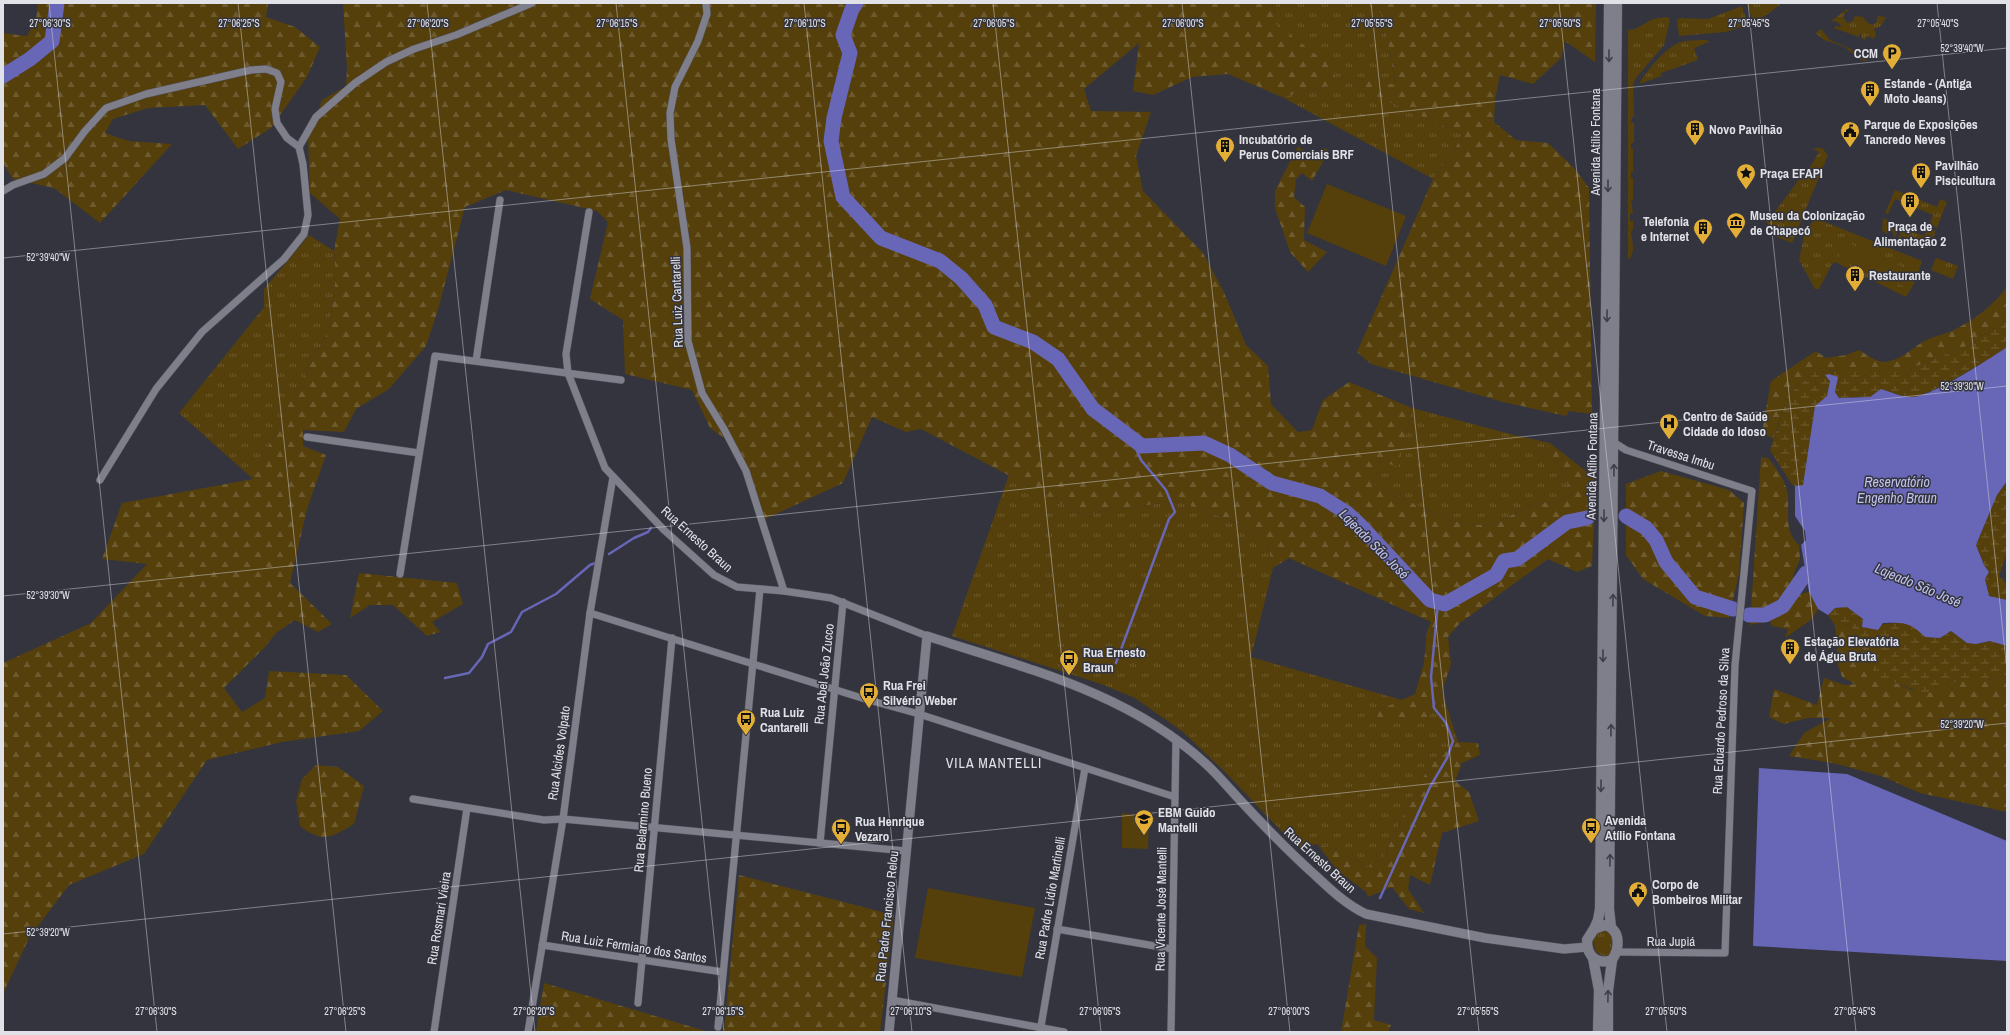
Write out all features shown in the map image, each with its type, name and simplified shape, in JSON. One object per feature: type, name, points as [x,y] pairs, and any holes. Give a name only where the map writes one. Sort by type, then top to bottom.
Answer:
[{"type":"main road","name":"Avenida Atílio Fontana","points":[[1594,929],[1598,920],[1600,909],[1610,3]]},
{"type":"main road","name":"Avenida Atílio Fontana","points":[[1611,927],[1609,910],[1617,3]]},
{"type":"main road","points":[[1598,1032],[1599,990],[1593,958],[1587,947],[1587,940],[1594,929],[1605,925],[1611,927],[1618,940],[1608,991],[1608,1032]]},
{"type":"main road","points":[[1593,958],[1599,962],[1615,956]]},
{"type":"street","points":[[298,147],[316,117],[355,83],[386,62],[414,49],[456,35],[532,3]]},
{"type":"street","name":"Rua Luiz Cantarelli","points":[[706,3],[707,14],[698,41],[675,87],[670,113],[671,139],[687,248],[688,341],[690,357],[702,393],[724,429],[746,471],[784,590]]},
{"type":"street","points":[[3,191],[13,185],[44,174],[65,158],[85,131],[106,108],[146,94],[251,70],[266,69],[277,73],[282,82],[275,109],[277,123],[288,138],[298,147],[303,164],[308,215],[304,234],[284,259],[202,332],[156,389],[100,480]]},
{"type":"street","points":[[476,361],[500,200]]},
{"type":"street","name":"Rua Ernesto Braun","points":[[589,212],[566,354],[568,373],[605,468],[664,530],[720,580],[737,587],[784,590],[831,598],[927,636],[1072,683],[1110,699],[1141,716],[1176,739],[1206,764],[1288,852],[1336,894],[1359,911],[1373,917],[1485,938],[1564,949],[1587,947]]},
{"type":"street","points":[[400,574],[435,356],[621,380]]},
{"type":"street","name":"Travessa Imbu","points":[[1605,436],[1626,450],[1752,491]]},
{"type":"street","points":[[307,437],[419,453]]},
{"type":"street","name":"Rua Alcides Volpato","points":[[528,1032],[563,819],[590,613],[613,477]]},
{"type":"street","name":"Rua Eduardo Pedroso da Silva","points":[[1726,953],[1735,665],[1752,491]]},
{"type":"street","points":[[718,1028],[760,589]]},
{"type":"street","name":"Rua Abel João Zucco","points":[[820,843],[843,602]]},
{"type":"street","points":[[590,613],[835,690],[918,714],[1175,797]]},
{"type":"street","name":"Rua Padre Francisco Relou","points":[[889,1032],[918,714],[927,636]]},
{"type":"street","name":"Rua Belarmino Bueno","points":[[638,1003],[672,638]]},
{"type":"street","name":"Rua Vicente José Mantelli","points":[[1171,1032],[1176,739]]},
{"type":"street","name":"Rua Padre Lidio Martinelli","points":[[1040,1030],[1085,768]]},
{"type":"street","points":[[413,799],[544,820],[563,819],[906,851]]},
{"type":"street","name":"Rua Rosmari Vieira","points":[[434,1032],[467,808]]},
{"type":"street","points":[[1057,929],[1172,949]]},
{"type":"street","name":"Rua Luiz Fermiano dos Santos","points":[[542,945],[723,972]]},
{"type":"street","name":"Rua Jupiá","points":[[1615,956],[1726,953]]},
{"type":"street","points":[[892,1000],[1040,1030],[1064,1032]]},
{"type":"green space","points":[[38,3],[268,3],[266,17],[295,27],[320,47],[307,77],[271,128],[238,149],[205,105],[148,108],[113,119],[105,133],[129,141],[172,144],[100,223],[54,188],[13,179],[3,163],[3,33],[27,36],[36,19]]},
{"type":"green space","points":[[343,3],[1276,3],[1273,22],[1336,70],[1331,85],[1282,97],[1228,74],[1192,77],[1153,95],[1133,91],[1139,43],[1084,89],[1091,111],[1151,112],[1136,156],[1143,191],[1203,253],[1223,290],[1246,345],[1268,366],[1271,404],[1298,432],[1312,430],[1323,400],[1349,382],[1412,408],[1398,467],[1381,461],[1373,484],[1448,520],[1476,525],[1496,523],[1537,502],[1555,503],[1571,495],[1566,479],[1558,463],[1540,455],[1550,443],[1596,479],[1592,566],[1577,572],[1548,559],[1460,623],[1448,637],[1451,664],[1442,692],[1428,717],[1378,722],[1377,711],[1415,694],[1424,663],[1427,631],[1431,622],[1289,558],[1273,568],[1267,541],[1249,527],[1177,501],[1082,514],[921,429],[906,432],[872,417],[843,483],[765,519],[755,488],[727,440],[710,428],[692,390],[625,374],[623,320],[590,299],[608,222],[597,211],[506,190],[465,207],[438,310],[426,346],[389,389],[356,409],[344,432],[303,430],[303,446],[326,455],[307,509],[290,583],[332,624],[318,632],[295,620],[276,633],[265,647],[224,688],[242,712],[265,698],[269,671],[346,675],[383,711],[359,731],[282,742],[207,760],[144,854],[69,885],[29,938],[3,994],[3,663],[91,623],[147,564],[102,559],[122,503],[253,479],[288,405],[329,330],[336,276],[334,251],[340,219],[310,193],[308,139],[322,100],[346,86],[347,68]]},
{"type":"green space","points":[[1276,3],[1370,3],[1383,15],[1396,86],[1355,77],[1359,88],[1464,135],[1433,179],[1282,97],[1331,85],[1273,22]]},
{"type":"green space","points":[[1370,3],[1596,3],[1595,62],[1565,41],[1561,58],[1533,84],[1500,75],[1495,100],[1494,122],[1516,140],[1548,143],[1575,169],[1589,188],[1592,414],[1569,411],[1566,416],[1503,402],[1371,364],[1357,352],[1433,179],[1464,135],[1358,88],[1355,77],[1396,85],[1383,15]]},
{"type":"green space","points":[[1747,3],[1782,3],[1768,14],[1753,22]]},
{"type":"green space","points":[[1742,6],[1748,25],[1726,32],[1679,36],[1677,20],[1680,18],[1708,19]]},
{"type":"green space","points":[[1847,9],[1850,11],[1846,11],[1843,17],[1847,23],[1853,21],[1855,16],[1863,17],[1872,25],[1877,22],[1877,16],[1886,17],[1881,26],[1874,29],[1876,34],[1874,39],[1867,36],[1865,40],[1861,38],[1862,34],[1860,34],[1859,37],[1834,28],[1836,26],[1840,27],[1841,25],[1835,21],[1830,22]]},
{"type":"green space","points":[[1667,17],[1670,21],[1664,45],[1636,78],[1633,84],[1634,117],[1632,117],[1631,123],[1634,123],[1634,143],[1631,143],[1631,149],[1633,149],[1633,172],[1631,172],[1631,178],[1633,178],[1633,199],[1631,201],[1633,213],[1630,214],[1630,221],[1633,221],[1633,230],[1631,231],[1633,249],[1631,257],[1628,260],[1628,30],[1635,29],[1653,19]]},
{"type":"green space","points":[[1821,29],[1830,40],[1865,55],[1868,58],[1867,61],[1858,58],[1842,46],[1819,37],[1816,33]]},
{"type":"green space","points":[[1707,40],[1709,42],[1694,48],[1698,60],[1661,73],[1662,76],[1639,84],[1656,61],[1673,46],[1685,41]]},
{"type":"green space","points":[[1298,146],[1308,155],[1325,148],[1329,151],[1312,181],[1302,173],[1296,179],[1294,197],[1305,207],[1304,240],[1327,252],[1308,272],[1290,252],[1275,208],[1275,191]]},
{"type":"green space","points":[[1822,148],[1828,155],[1792,243],[1774,236],[1767,222],[1756,219],[1763,212],[1771,217],[1804,173],[1806,174],[1819,152],[1813,149]]},
{"type":"green space","points":[[1327,184],[1406,216],[1386,266],[1307,233]]},
{"type":"green space","points":[[1895,190],[1937,207],[1940,199],[1947,202],[1937,228],[1929,225],[1933,215],[1895,199],[1888,214],[1885,213]]},
{"type":"green space","points":[[1815,218],[1922,261],[1915,282],[1906,297],[1835,262],[1832,264],[1819,289],[1815,289],[1799,260],[1805,232]]},
{"type":"green space","points":[[1883,218],[1900,226],[1895,237],[1893,236],[1894,233],[1888,230],[1887,234],[1882,230]]},
{"type":"green space","points":[[1903,228],[1924,236],[1927,228],[1936,231],[1932,241],[1929,242],[1931,243],[1926,249],[1923,248],[1924,245],[1917,242],[1916,245],[1908,242],[1908,239],[1902,236],[1900,239],[1898,238]]},
{"type":"green space","points":[[309,235],[334,251],[336,276],[329,330],[288,405],[253,479],[179,413],[264,307],[264,289]]},
{"type":"green space","points":[[1846,242],[1916,273],[1913,280],[1909,281],[1905,287],[1838,259]]},
{"type":"green space","points":[[1936,258],[1958,266],[1953,279],[1931,270]]},
{"type":"green space","points":[[2007,287],[2007,320],[1969,345],[1907,370],[1840,370],[1815,372],[1788,395],[1773,439],[1762,432],[1771,381],[1816,351],[1826,358],[1846,355],[1859,350],[1880,362],[1894,360],[1925,341],[1952,331],[1968,322],[1989,306]]},
{"type":"green space","points":[[2007,320],[2007,347],[1945,385],[1919,396],[1904,396],[1881,389],[1871,397],[1838,398],[1835,392],[1837,377],[1826,375],[1830,381],[1827,396],[1815,407],[1803,486],[1795,486],[1791,483],[1770,450],[1788,395],[1815,372],[1840,370],[1907,370],[1969,345]]},
{"type":"green space","points":[[1412,408],[1550,443],[1540,455],[1558,463],[1566,479],[1571,495],[1555,503],[1537,502],[1496,523],[1476,525],[1448,520],[1373,484],[1381,461],[1398,466]]},
{"type":"green space","points":[[1761,457],[1768,458],[1786,486],[1789,526],[1794,539],[1799,545],[1800,559],[1793,576],[1798,586],[1799,594],[1809,592],[1818,609],[1812,619],[1785,638],[1788,629],[1772,626],[1770,621],[1750,625]]},
{"type":"green space","points":[[1661,471],[1729,490],[1744,503],[1739,573],[1729,618],[1705,616],[1643,579],[1626,555],[1626,484]]},
{"type":"green space","points":[[1009,475],[1082,514],[1177,501],[1249,527],[1267,541],[1273,568],[1251,657],[1402,700],[1377,711],[1428,717],[1442,692],[1458,742],[1437,757],[1420,782],[1383,858],[1368,867],[1336,850],[1317,844],[1300,848],[1288,838],[1224,771],[1183,732],[1135,698],[1101,684],[952,636]]},
{"type":"green space","points":[[2007,481],[2007,552],[1999,576],[2007,584],[2007,600],[1989,596],[1985,579],[1989,572],[1984,565],[1976,545],[1997,495]]},
{"type":"green space","points":[[359,573],[457,583],[463,604],[432,622],[440,632],[427,636],[393,605],[370,605],[350,618]]},
{"type":"green space","points":[[1847,607],[1863,619],[1862,627],[1902,622],[1914,626],[1925,637],[1940,638],[1951,631],[1967,643],[1977,644],[1990,641],[2007,646],[2007,675],[1986,679],[1962,679],[1926,694],[1893,682],[1889,684],[1874,672],[1852,628],[1843,623],[1835,625],[1828,615],[1835,608]]},
{"type":"green space","points":[[1843,623],[1852,628],[1862,650],[1893,682],[1912,690],[1948,686],[1962,679],[1986,679],[2007,675],[2007,812],[1920,793],[1881,776],[1833,763],[1789,756],[1804,733],[1831,718],[1807,718],[1784,724],[1769,717],[1774,689],[1817,705],[1824,678],[1845,685],[1855,684],[1842,677],[1838,665],[1835,625]]},
{"type":"green space","points":[[1458,742],[1478,743],[1480,755],[1462,763],[1455,781],[1469,792],[1479,821],[1442,833],[1430,885],[1410,875],[1408,889],[1424,913],[1409,909],[1392,887],[1368,897],[1366,892],[1337,870],[1317,844],[1336,850],[1368,867],[1383,858],[1420,782],[1437,757]]},
{"type":"green space","points":[[316,765],[338,767],[364,786],[354,824],[327,837],[315,835],[300,826],[296,801],[302,779]]},
{"type":"green space","points":[[1122,813],[1149,817],[1148,849],[1122,848]]},
{"type":"green space","points":[[739,875],[894,915],[880,1032],[724,1032]]},
{"type":"green space","points":[[928,888],[1035,908],[1022,977],[915,958]]},
{"type":"green space","points":[[1366,924],[1365,946],[1377,958],[1374,1020],[1391,1025],[1388,1032],[1341,1032],[1359,925]]},
{"type":"green space","points":[[1603,929],[1610,933],[1613,943],[1610,955],[1603,956],[1596,952],[1593,941],[1597,932]]},
{"type":"green space","points":[[544,983],[709,1032],[536,1032]]},
{"type":"water","name":"Reservatório Engenho Braun","points":[[2007,347],[2007,481],[1997,495],[1976,545],[1984,565],[1989,572],[1985,579],[1989,596],[2007,600],[2007,646],[1990,641],[1976,644],[1967,643],[1951,631],[1940,638],[1925,637],[1915,628],[1902,623],[1883,623],[1878,630],[1862,627],[1863,619],[1847,607],[1835,608],[1828,615],[1818,609],[1809,592],[1801,545],[1806,540],[1805,531],[1795,516],[1795,486],[1803,485],[1815,406],[1827,396],[1830,381],[1825,375],[1829,374],[1838,377],[1835,392],[1839,398],[1870,397],[1881,389],[1904,396],[1919,396],[1945,385]]},
{"type":"water","points":[[1759,768],[1847,774],[2007,841],[2007,961],[1753,946]]},
{"type":"waterway","name":"Lajeado São José","points":[[3,76],[30,59],[52,41],[57,3]]},
{"type":"waterway","name":"Lajeado São José","points":[[856,3],[852,9],[843,35],[850,53],[834,118],[831,141],[843,197],[881,238],[940,261],[961,278],[985,305],[994,327],[1033,342],[1058,359],[1093,409],[1142,446],[1204,443],[1230,455],[1272,483],[1320,496],[1347,513],[1361,526],[1430,600],[1445,604],[1496,575],[1504,561],[1517,559],[1567,522],[1587,518]]},
{"type":"waterway","points":[[1116,663],[1169,519],[1175,512],[1166,490],[1141,460],[1131,437]]},
{"type":"waterway","name":"Lajeado São José","points":[[1626,516],[1646,528],[1656,540],[1666,562],[1695,597],[1733,609]]},
{"type":"waterway","points":[[609,554],[634,538],[648,532],[651,528]]},
{"type":"waterway","points":[[445,678],[469,673],[482,657],[488,644],[511,632],[522,612],[556,594],[590,565],[598,562]]},
{"type":"waterway","name":"Lajeado São José","points":[[1749,615],[1765,615],[1783,606],[1806,573],[1826,569]]},
{"type":"waterway","points":[[1380,898],[1430,787],[1447,758],[1453,741],[1446,723],[1434,708],[1431,677],[1438,603]]},
{"type":"place","name":"CCM","points":[[1892,70]]},
{"type":"place","name":"Estande - (Antiga Moto Jeans)","points":[[1870,107]]},
{"type":"place","name":"Novo Pavilhão","points":[[1695,146]]},
{"type":"place","name":"Parque de Exposições Tancredo Neves","points":[[1850,148]]},
{"type":"place","name":"Incubatório de Perus Comerciais BRF","points":[[1225,163]]},
{"type":"place","name":"Pavilhão Piscicultura","points":[[1921,189]]},
{"type":"place","name":"Praça EFAPI","points":[[1746,190]]},
{"type":"place","name":"Praça de Alimentação 2","points":[[1910,218]]},
{"type":"place","name":"Museu da Colonização de Chapecó","points":[[1736,239]]},
{"type":"place","name":"Telefonia e Internet","points":[[1703,245]]},
{"type":"place","name":"Restaurante","points":[[1855,292]]},
{"type":"place","name":"Centro de Saúde Cidade do Idoso","points":[[1669,440]]},
{"type":"place","name":"Estação Elevatória de Água Bruta","points":[[1790,665]]},
{"type":"place","name":"Rua Ernesto Braun","points":[[1069,676]]},
{"type":"place","name":"Rua Frei Silvério Weber","points":[[869,709]]},
{"type":"place","name":"Rua Luiz Cantarelli","points":[[746,736]]},
{"type":"place","name":"EBM Guido Mantelli","points":[[1144,836]]},
{"type":"place","name":"Avenida Atílio Fontana","points":[[1591,844]]},
{"type":"place","name":"Rua Henrique Vezaro","points":[[841,845]]},
{"type":"place","name":"Corpo de Bombeiros Militar","points":[[1638,908]]},
{"type":"district","name":"VILA MANTELLI","points":[[994,763]]}]
